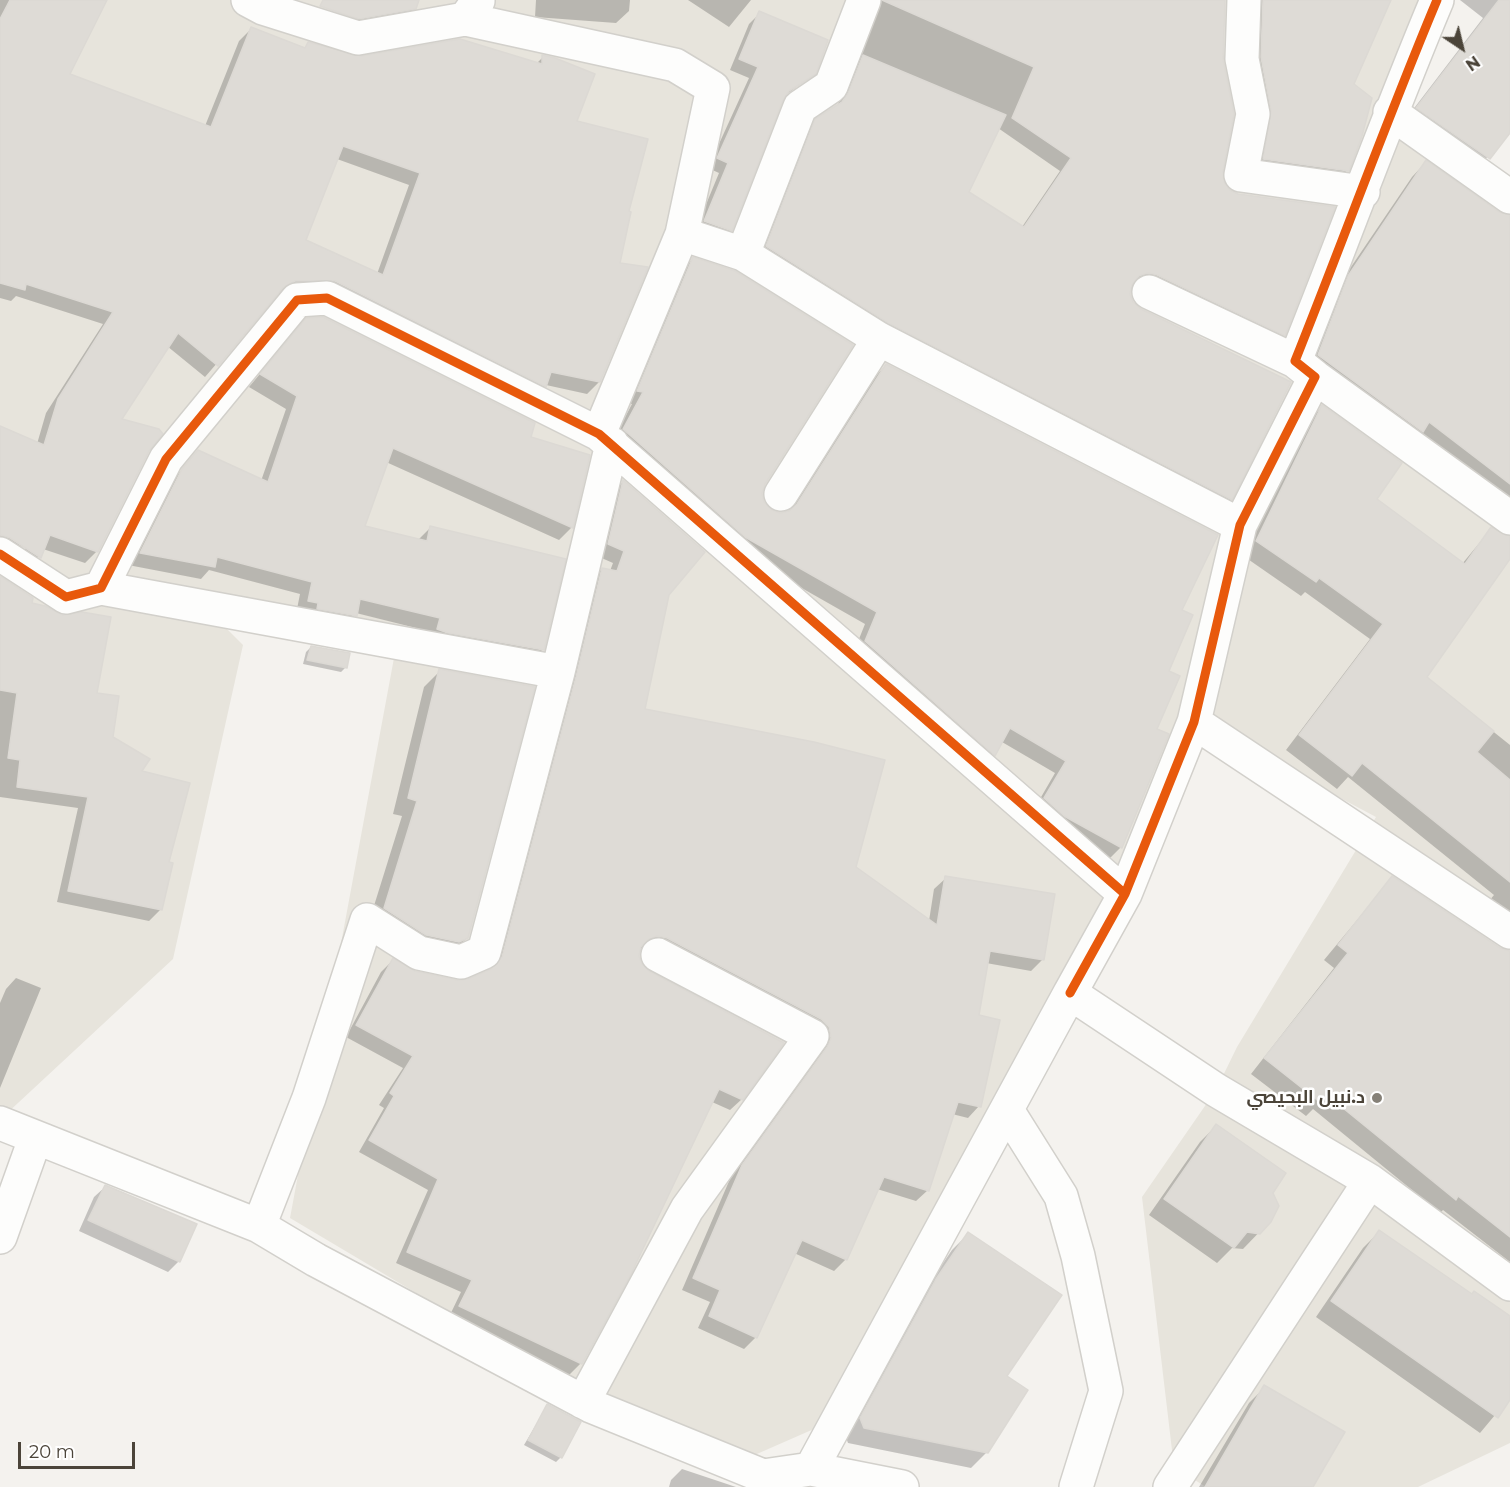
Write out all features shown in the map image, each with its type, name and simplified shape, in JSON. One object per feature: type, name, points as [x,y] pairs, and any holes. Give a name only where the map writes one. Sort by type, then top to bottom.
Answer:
[{"type":"street","points":[[248,0],[263,8],[358,38],[472,9],[675,65],[713,88],[682,234],[605,439],[558,672],[484,952],[460,962],[419,953],[367,920],[309,1098],[259,1226]]},
{"type":"street","points":[[743,254],[800,107],[831,86],[864,0]]},
{"type":"street","points":[[1244,0],[1242,59],[1253,114],[1241,176],[1363,192]]},
{"type":"street","points":[[811,1469],[1125,894],[1194,722],[1240,525],[1305,369],[1390,112],[1437,0]]},
{"type":"street","points":[[1390,112],[1510,197]]},
{"type":"street","points":[[682,234],[743,254],[879,339],[1240,525]]},
{"type":"street","points":[[1149,292],[1305,369],[1510,518]]},
{"type":"street","points":[[101,588],[166,459],[297,300],[327,298],[605,439],[1125,894]]},
{"type":"street","points":[[781,494],[879,339]]},
{"type":"street","points":[[0,554],[66,597],[101,588],[558,672]]},
{"type":"street","points":[[1194,722],[1510,932]]},
{"type":"street","points":[[583,1402],[687,1209],[812,1036],[658,955]]},
{"type":"street","points":[[1070,993],[1216,1090],[1370,1181],[1510,1284]]},
{"type":"street","points":[[1007,1110],[1060,1196],[1078,1256],[1106,1391],[1076,1487]]},
{"type":"street","points":[[0,1123],[35,1139],[259,1226],[316,1260],[583,1402],[763,1476],[811,1469],[902,1487]]},
{"type":"street","points":[[0,1237],[35,1139]]},
{"type":"street","points":[[1170,1487],[1370,1181]]},
{"type":"shaded area","points":[[0,0],[1439,0],[1405,110],[1510,185],[1510,1443],[1418,1487],[1206,1487],[1174,1467],[1142,1197],[1216,1090],[1237,1047],[1376,817],[1203,725],[823,1425],[750,1457],[581,1391],[290,1218],[394,658],[209,611],[243,645],[173,959],[4,1116],[0,1114]]},
{"type":"building","points":[[10,0],[107,0],[70,74],[211,127],[251,27],[305,48],[308,42],[361,56],[460,39],[542,64],[542,55],[555,58],[595,74],[577,121],[648,139],[629,211],[631,212],[620,263],[648,267],[600,382],[551,372],[546,387],[335,281],[295,281],[283,288],[218,366],[178,333],[122,419],[159,429],[163,434],[149,451],[98,552],[50,535],[41,558],[10,538],[0,535],[0,426],[44,445],[58,399],[113,312],[26,284],[25,290],[0,283],[0,19]],"holes":[[[343,146],[420,173],[383,275],[306,240]]]},
{"type":"building","points":[[323,0],[419,0],[416,9],[359,19],[320,6]]},
{"type":"building","points":[[882,0],[1225,0],[1223,59],[1234,114],[1223,171],[1224,182],[1230,190],[1238,194],[1335,207],[1285,336],[1157,275],[1148,273],[1139,276],[1132,285],[1130,294],[1133,302],[1141,309],[1291,382],[1232,500],[888,323],[766,246],[815,119],[842,102],[848,93],[863,55],[1006,115],[969,192],[1024,227],[1071,158],[1012,118],[1034,67]]},
{"type":"building","points":[[1263,0],[1391,0],[1354,84],[1372,98],[1362,136],[1349,171],[1263,159],[1271,111],[1261,57]]},
{"type":"building","points":[[1499,0],[1510,0],[1510,133],[1490,159],[1416,108]]},
{"type":"building","points":[[759,11],[828,40],[816,74],[789,91],[783,100],[732,231],[704,221],[728,163],[717,158],[758,67],[739,59]]},
{"type":"building","points":[[1426,160],[1499,212],[1510,215],[1510,484],[1429,422],[1423,432],[1318,355],[1348,276]]},
{"type":"building","points":[[693,257],[735,271],[853,345],[765,484],[762,493],[764,502],[772,510],[780,513],[789,511],[797,504],[886,364],[1218,535],[1182,610],[1193,615],[1169,671],[1180,676],[1157,729],[1169,734],[1122,848],[1064,816],[1044,798],[1066,761],[1010,728],[995,756],[865,641],[877,612],[745,537],[623,429],[643,392],[637,391]]},
{"type":"building","points":[[323,317],[535,423],[531,437],[590,455],[573,528],[393,448],[365,526],[427,541],[430,526],[566,559],[544,650],[448,633],[437,629],[440,618],[360,599],[357,616],[317,609],[318,603],[308,601],[312,582],[217,557],[215,567],[140,553],[182,469],[198,450],[268,482],[297,396],[260,374],[306,318]]},
{"type":"building","points":[[1322,405],[1402,463],[1377,499],[1465,564],[1491,527],[1510,536],[1510,559],[1427,677],[1494,731],[1477,752],[1510,780],[1510,882],[1362,763],[1352,776],[1299,735],[1383,624],[1319,578],[1316,582],[1256,541]]},
{"type":"building","points":[[623,480],[705,552],[669,595],[645,709],[814,742],[885,760],[856,867],[937,925],[945,876],[1055,894],[1044,960],[990,951],[979,1015],[1000,1020],[981,1107],[958,1102],[929,1191],[884,1177],[847,1260],[802,1240],[757,1338],[709,1316],[720,1290],[693,1278],[742,1165],[827,1047],[831,1038],[829,1027],[821,1019],[667,938],[657,936],[648,940],[641,947],[639,956],[642,964],[649,971],[784,1043],[743,1100],[719,1089],[630,1276],[582,1364],[459,1306],[472,1280],[407,1252],[438,1179],[369,1140],[394,1096],[390,1093],[413,1056],[356,1025],[393,958],[415,971],[458,980],[468,979],[491,969],[502,957],[576,677],[602,568],[617,571],[624,551],[608,544]]},
{"type":"building","points":[[0,576],[33,598],[32,603],[45,606],[63,615],[82,612],[111,617],[97,693],[119,696],[113,737],[150,759],[142,771],[190,783],[169,862],[173,863],[162,910],[68,891],[88,797],[17,787],[20,760],[8,758],[17,693],[0,690]]},
{"type":"building","points":[[311,646],[350,653],[347,668],[307,660]]},
{"type":"building","points":[[439,669],[535,687],[468,938],[459,942],[426,935],[384,908],[417,801],[408,798]]},
{"type":"building","points":[[1392,876],[1500,948],[1510,951],[1510,1237],[1458,1196],[1456,1200],[1327,1095],[1321,1103],[1264,1058],[1348,953],[1338,945]]},
{"type":"building","points":[[1216,1124],[1286,1173],[1273,1193],[1279,1206],[1271,1222],[1260,1234],[1247,1232],[1234,1248],[1164,1199]]},
{"type":"building","points":[[105,1185],[197,1224],[180,1262],[88,1220]]},
{"type":"building","points":[[1379,1230],[1472,1294],[1474,1291],[1510,1316],[1510,1400],[1498,1418],[1331,1301]]},
{"type":"building","points":[[968,1232],[1062,1295],[1007,1376],[1028,1390],[988,1453],[864,1428],[860,1418],[936,1279]]},
{"type":"building","points":[[1264,1385],[1345,1432],[1313,1487],[1205,1487]]},
{"type":"building","points":[[547,1404],[581,1422],[562,1458],[528,1440]]},
{"type":"cycle path","points":[[1070,993],[1125,894],[1194,722],[1240,525],[1315,377],[1295,361],[1437,0]]},
{"type":"cycle path","points":[[0,554],[66,597],[101,588],[166,459],[297,300],[327,298],[599,434],[1125,894]]},
{"type":"place","name":"د.نبيل البحيصي","points":[[1377,1098]]}]
